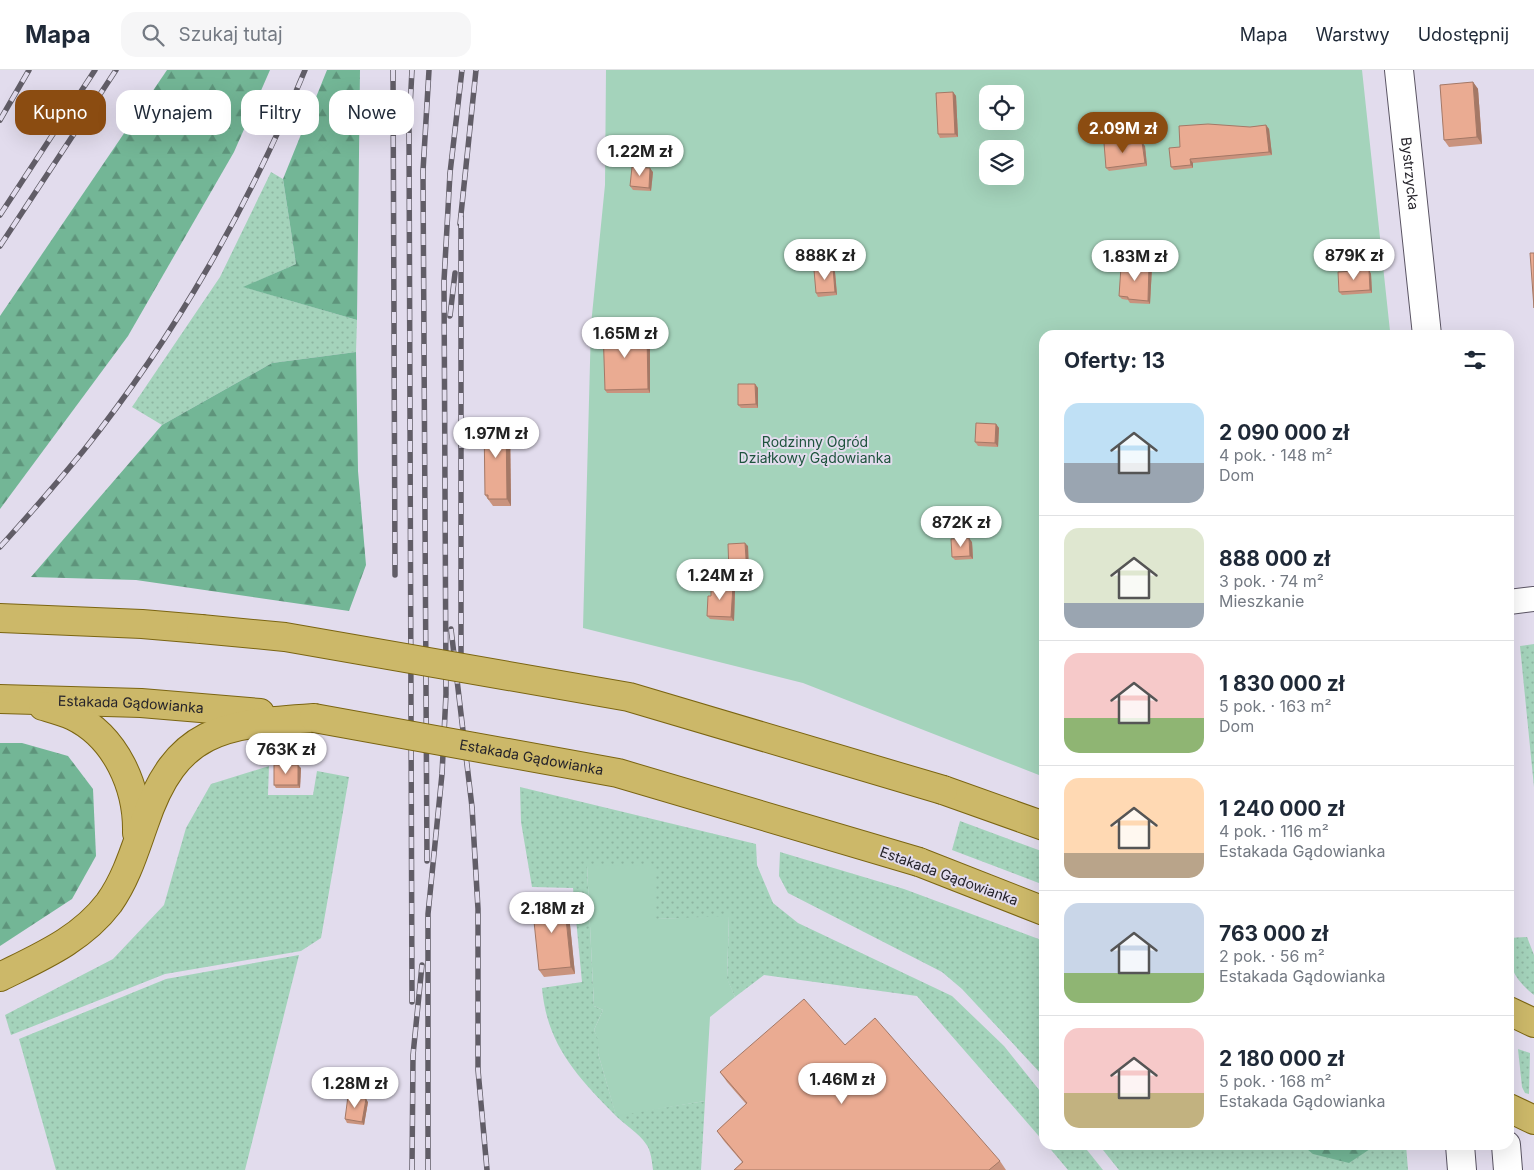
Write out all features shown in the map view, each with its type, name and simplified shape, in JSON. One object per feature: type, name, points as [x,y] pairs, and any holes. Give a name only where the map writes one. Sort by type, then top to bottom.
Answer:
[{"type":"main road","points":[[0,618],[142,624],[285,637],[629,697],[943,790],[1039,824]]},
{"type":"main road","points":[[10,699],[73,716],[93,730],[112,749],[124,770],[132,794],[137,823],[136,847]]},
{"type":"main road","name":"Estakada Gądowianka","points":[[10,699],[141,703],[314,718],[618,772],[919,862],[1039,909]]},
{"type":"main road","points":[[0,977],[54,950],[90,924],[117,892],[128,870],[160,782],[186,750],[216,733],[238,725],[314,718]]},
{"type":"main road","points":[[1514,1013],[1534,1023]]},
{"type":"main road","points":[[1514,1110],[1534,1120]]},
{"type":"street","name":"Bystrzycka","points":[[1398,70],[1426,330]]},
{"type":"street","points":[[1514,601],[1534,599]]},
{"type":"street","points":[[1460,1150],[1462,1170]]},
{"type":"street","points":[[1506,1150],[1508,1170]]},
{"type":"green space","points":[[167,70],[270,70],[261,90],[241,90],[241,135],[234,152],[128,336],[0,509],[0,316],[123,135],[231,135],[231,90],[153,90]]},
{"type":"green space","points":[[327,70],[360,70],[360,90],[329,90],[329,135],[359,135],[357,320],[243,287],[296,264],[283,179],[301,135],[319,135],[319,90]]},
{"type":"green space","name":"Rodzinny Ogród Działkowy Gądowianka","points":[[606,70],[1362,70],[1390,330],[1039,330],[1039,775],[803,683],[583,628],[591,325],[605,185]]},
{"type":"green space","points":[[271,172],[283,179],[296,264],[244,287],[357,320],[356,352],[272,363],[162,425],[132,407],[220,277]]},
{"type":"green space","points":[[356,352],[358,471],[366,565],[349,611],[136,580],[31,577],[162,425],[272,363]]},
{"type":"green space","points":[[1534,644],[1534,787],[1520,646]]},
{"type":"green space","points":[[0,743],[22,743],[68,756],[93,789],[96,856],[72,899],[0,946]]},
{"type":"green space","points":[[269,766],[268,795],[313,795],[317,771],[349,777],[321,938],[301,951],[165,974],[11,1035],[5,1015],[113,959],[164,905],[186,828],[211,784]]},
{"type":"green space","points":[[520,787],[756,844],[757,865],[773,903],[798,923],[952,996],[1004,1046],[1039,1090],[1039,1136],[917,996],[764,975],[735,997],[727,979],[729,917],[655,919],[587,866],[594,1006],[603,1010],[594,1030],[600,1042],[598,1053],[616,1115],[705,1101],[701,1170],[653,1170],[650,1153],[646,1144],[640,1136],[615,1115],[588,1087],[566,1058],[550,1026],[542,988],[582,982],[573,888],[532,887],[521,822]]},
{"type":"green space","points":[[960,821],[1039,850],[1039,883],[952,850]]},
{"type":"green space","points":[[780,852],[904,889],[1039,939],[1039,1072],[962,989],[942,972],[788,893],[779,876]]},
{"type":"green space","points":[[656,865],[655,919],[729,916],[727,978],[735,997],[710,1017],[705,1101],[616,1116],[598,1053],[599,1042],[594,1030],[603,1010],[594,1006],[587,866]]},
{"type":"green space","points":[[1527,937],[1534,955],[1534,995],[1520,982],[1514,972],[1514,938]]},
{"type":"green space","points":[[299,955],[245,1170],[56,1170],[19,1039],[166,979]]},
{"type":"green space","points":[[1518,1049],[1530,1053],[1529,1094],[1525,1093],[1522,1087]]},
{"type":"green space","points":[[1051,1150],[1087,1150],[1103,1170],[1068,1170]]},
{"type":"green space","points":[[1103,1150],[1406,1150],[1408,1170],[1119,1170]]},
{"type":"green space","points":[[1308,1150],[1368,1150],[1349,1163],[1313,1154]]},
{"type":"building","points":[[1473,82],[1477,137],[1444,140],[1440,85]]},
{"type":"building","points":[[953,92],[955,134],[938,134],[936,93]]},
{"type":"building","points":[[1208,124],[1250,127],[1266,125],[1269,152],[1190,159],[1191,165],[1171,167],[1169,148],[1180,147],[1179,126]]},
{"type":"building","points":[[1122,141],[1122,145],[1142,142],[1145,163],[1106,168],[1104,143]]},
{"type":"building","points":[[632,167],[650,168],[649,188],[630,186]]},
{"type":"building","points":[[1530,253],[1534,253],[1534,308]]},
{"type":"building","points":[[1149,264],[1148,301],[1119,296],[1121,267]]},
{"type":"building","points":[[833,268],[835,292],[816,293],[814,270]]},
{"type":"building","points":[[1369,270],[1370,290],[1339,292],[1338,272]]},
{"type":"building","points":[[603,327],[636,327],[637,335],[647,335],[648,389],[605,390]]},
{"type":"building","points":[[738,384],[755,384],[756,404],[738,405]]},
{"type":"building","points":[[484,420],[506,420],[507,499],[488,499],[488,495],[485,495]]},
{"type":"building","points":[[976,423],[996,424],[995,443],[975,442]]},
{"type":"building","points":[[969,538],[970,556],[952,557],[951,539]]},
{"type":"building","points":[[745,543],[747,573],[729,573],[728,544]]},
{"type":"building","points":[[711,584],[733,586],[731,617],[707,616]]},
{"type":"building","points":[[274,765],[298,765],[298,785],[274,785]]},
{"type":"building","points":[[564,899],[571,967],[539,970],[532,902]]},
{"type":"building","points":[[804,999],[845,1045],[875,1018],[1000,1161],[989,1170],[734,1170],[743,1162],[717,1131],[747,1103],[720,1072]]},
{"type":"building","points":[[348,1096],[366,1099],[362,1122],[345,1119]]},
{"type":"railway","points":[[0,120],[29,70]]},
{"type":"railway","points":[[0,215],[95,70]]},
{"type":"railway","points":[[0,246],[116,70]]},
{"type":"railway","points":[[0,547],[84,450],[149,361],[179,315],[235,219],[260,170],[305,70]]},
{"type":"railway","points":[[393,70],[395,575]]},
{"type":"railway","points":[[412,70],[409,126],[412,1002]]},
{"type":"railway","points":[[427,861],[423,171],[429,70]]},
{"type":"railway","points":[[428,1170],[428,914],[442,774],[446,694],[444,281],[450,173],[462,70]]},
{"type":"railway","points":[[460,224],[476,70]]},
{"type":"railway","points":[[461,217],[461,664]]},
{"type":"railway","points":[[450,316],[455,273]]},
{"type":"railway","points":[[451,629],[472,807],[478,909],[478,1070],[487,1170]]},
{"type":"railway","points":[[412,1170],[413,1055],[422,965]]}]
